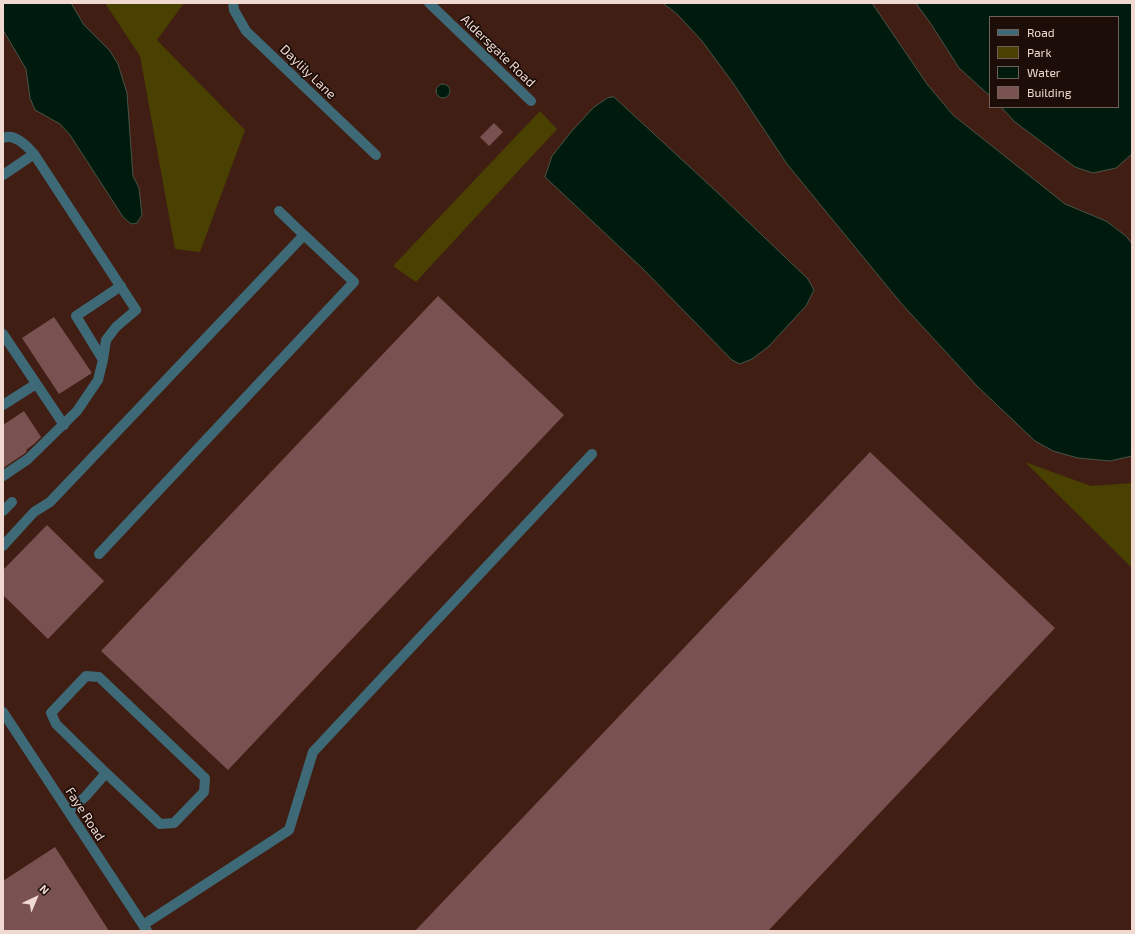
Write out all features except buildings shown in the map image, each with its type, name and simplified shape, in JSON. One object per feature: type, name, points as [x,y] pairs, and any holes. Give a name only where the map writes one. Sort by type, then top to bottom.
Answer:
[{"type":"street","name":"Daylily Lane","points":[[233,3],[234,10],[246,31],[376,155]]},
{"type":"street","name":"Aldersgate Road","points":[[429,3],[531,101]]},
{"type":"street","points":[[3,138],[6,137],[16,139],[26,144],[34,154],[136,310],[116,327],[106,340],[98,380],[77,411],[28,459],[3,476]]},
{"type":"street","points":[[3,175],[34,154]]},
{"type":"street","points":[[99,554],[354,282],[279,211]]},
{"type":"street","points":[[3,546],[34,512],[50,502],[304,235]]},
{"type":"street","points":[[103,360],[76,316],[121,286]]},
{"type":"street","points":[[3,334],[64,425]]},
{"type":"street","points":[[3,405],[36,384]]},
{"type":"street","points":[[144,928],[289,830],[313,752],[592,454]]},
{"type":"street","points":[[3,511],[12,502]]},
{"type":"street","points":[[86,676],[99,677],[205,778],[204,792],[174,823],[160,824],[106,773],[56,724],[52,713],[86,676]]},
{"type":"street","name":"Faye Road","points":[[3,712],[144,928]]},
{"type":"street","points":[[68,811],[85,797],[106,773]]},
{"type":"green space","points":[[105,3],[184,3],[157,40],[245,130],[200,252],[175,249],[140,56]]},
{"type":"green space","points":[[540,111],[557,129],[416,282],[393,266]]},
{"type":"green space","points":[[1025,462],[1091,486],[1132,483],[1132,568]]},
{"type":"water","points":[[3,3],[71,3],[84,25],[110,51],[118,64],[127,93],[133,176],[139,188],[142,215],[137,223],[131,224],[123,217],[70,135],[60,124],[35,110],[30,98],[26,69],[3,30]]},
{"type":"water","points":[[663,3],[872,3],[927,84],[953,115],[1065,204],[1106,221],[1126,236],[1132,244],[1132,456],[1110,461],[1078,458],[1053,451],[1035,441],[977,386],[900,302],[787,164],[733,83],[702,41],[677,14]]},
{"type":"water","points":[[916,3],[1132,3],[1132,154],[1116,168],[1093,173],[1075,167],[1015,122],[1002,108],[1119,108],[1119,16],[989,16],[989,95],[959,68]]},
{"type":"water","points":[[443,84],[448,86],[450,91],[448,96],[443,98],[438,96],[436,91],[438,86]]},
{"type":"water","points":[[614,97],[808,279],[814,290],[806,306],[768,347],[752,359],[740,364],[732,360],[642,268],[545,177],[552,156],[571,132],[593,108],[607,98]]}]
